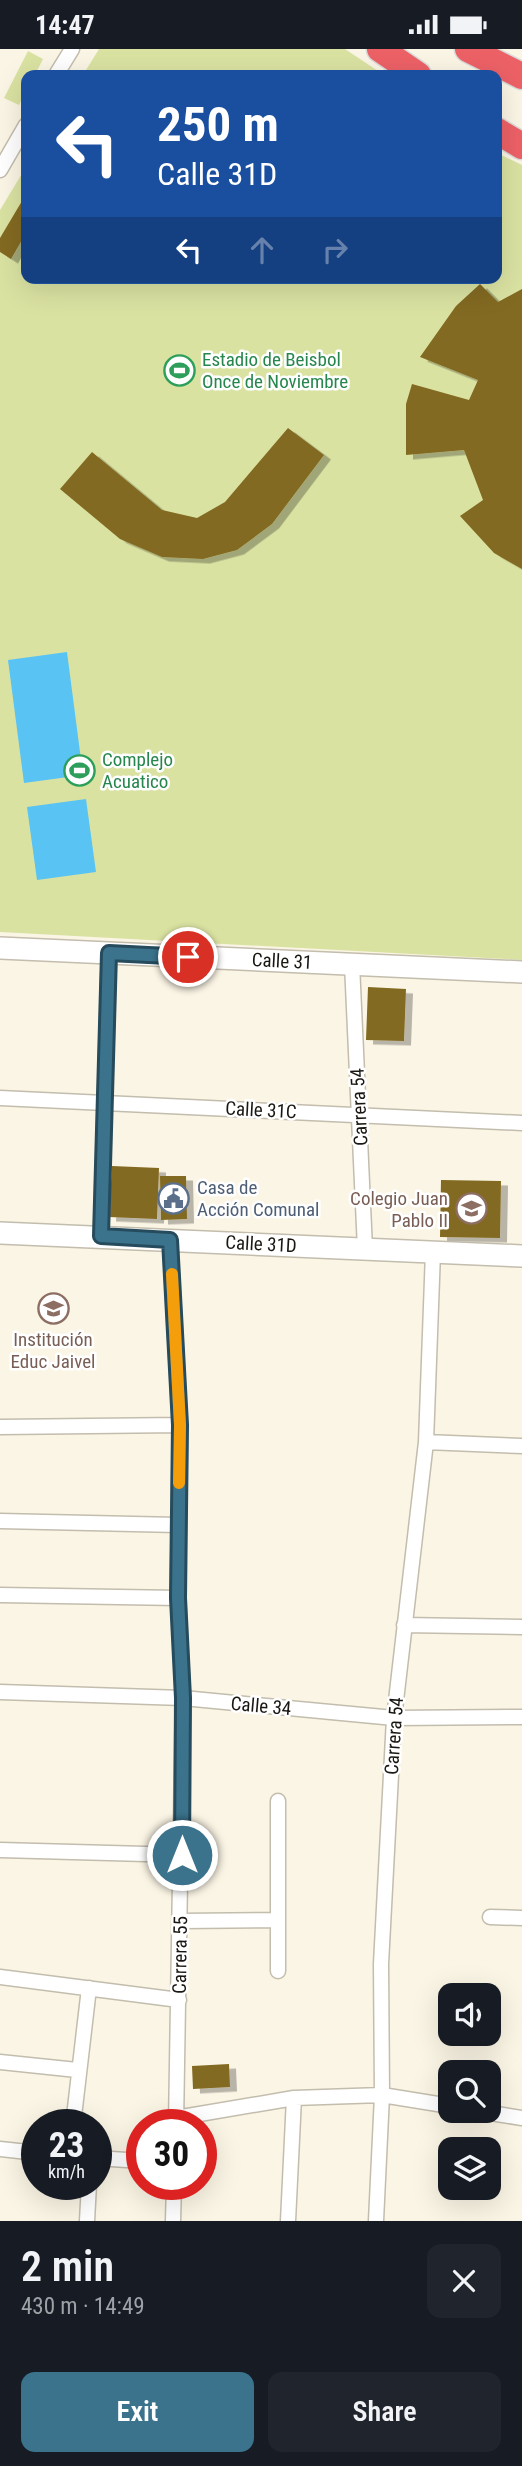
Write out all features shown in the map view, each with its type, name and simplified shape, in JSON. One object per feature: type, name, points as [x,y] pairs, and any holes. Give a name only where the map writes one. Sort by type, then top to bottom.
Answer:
[{"type":"highway","points":[[380,49],[411,70]]},
{"type":"highway","points":[[468,49],[522,76]]},
{"type":"highway","points":[[502,134],[522,146]]},
{"type":"street","points":[[59,70],[72,49]]},
{"type":"street","points":[[0,170],[21,134]]},
{"type":"street","name":"Calle 31","points":[[0,949],[522,972]]},
{"type":"street","points":[[101,1236],[109,953]]},
{"type":"street","name":"Carrera 54","points":[[352,964],[365,1249]]},
{"type":"street","name":"Calle 31C","points":[[0,1098],[522,1123]]},
{"type":"street","name":"Calle 31D","points":[[0,1233],[522,1256]]},
{"type":"street","name":"Carrera 55","points":[[170,1240],[180,1425],[178,1598],[183,1698],[176,2109]]},
{"type":"street","name":"Carrera 54","points":[[376,2221],[382,2095],[381,1964],[394,1718],[426,1443],[433,1252]]},
{"type":"street","points":[[0,1427],[180,1425]]},
{"type":"street","points":[[426,1443],[522,1446]]},
{"type":"street","points":[[0,1521],[178,1525]]},
{"type":"street","points":[[0,1595],[178,1598]]},
{"type":"street","points":[[404,1625],[522,1627]]},
{"type":"street","name":"Calle 34","points":[[0,1692],[183,1698],[394,1718],[522,1717]]},
{"type":"street","points":[[278,1801],[278,1971]]},
{"type":"street","points":[[0,1850],[182,1855]]},
{"type":"street","points":[[489,1917],[522,1918]]},
{"type":"street","points":[[181,1921],[278,1920]]},
{"type":"street","points":[[0,1977],[179,2000]]},
{"type":"street","points":[[74,2109],[89,1988]]},
{"type":"street","points":[[0,2062],[77,2070]]},
{"type":"street","points":[[217,2113],[294,2098],[382,2095],[438,2104]]},
{"type":"street","points":[[288,2221],[294,2098]]},
{"type":"street","points":[[501,2114],[522,2117]]},
{"type":"street","points":[[0,2149],[21,2151]]},
{"type":"street","points":[[86,2221],[88,2200]]},
{"type":"street","points":[[173,2221],[174,2200]]},
{"type":"green space","points":[[99,49],[345,49],[376,70],[86,70]]},
{"type":"green space","points":[[28,51],[43,59],[38,70],[21,70],[19,105],[4,98]]},
{"type":"green space","points":[[502,155],[522,165],[522,960],[0,932],[0,210],[21,175],[21,284],[502,284]]},
{"type":"water","points":[[67,652],[83,775],[24,783],[8,660]]},
{"type":"water","points":[[86,799],[96,872],[37,880],[27,807]]},
{"type":"building","points":[[21,203],[21,242],[11,259],[0,252],[0,238]]},
{"type":"building","points":[[480,284],[498,302],[522,289],[522,569],[494,553],[460,516],[483,500],[464,450],[406,455],[406,404],[412,384],[469,400],[478,380],[420,357],[456,306]]},
{"type":"building","points":[[288,428],[324,455],[272,524],[237,550],[203,559],[162,557],[120,539],[60,489],[92,452],[162,510],[197,518],[225,502]]},
{"type":"building","points":[[368,987],[406,989],[404,1041],[366,1040]]},
{"type":"building","points":[[112,1166],[159,1168],[157,1219],[109,1217]]},
{"type":"building","name":"Casa de Acción Comunal","points":[[160,1176],[186,1176],[187,1219],[161,1220]]},
{"type":"building","name":"Colegio Juan Pablo II","points":[[441,1180],[501,1181],[500,1238],[440,1237]]},
{"type":"building","points":[[229,2064],[230,2087],[193,2089],[192,2066]]},
{"type":"slow traffic","points":[[172,1274],[180,1425],[179,1483]]},
{"type":"place","name":"Estadio de Beisbol Once de Noviembre","points":[[179,370]]},
{"type":"place","name":"Complejo Acuatico","points":[[79,770]]},
{"type":"place","name":"Casa de Acción Comunal","points":[[174,1198]]},
{"type":"place","name":"Colegio Juan Pablo II","points":[[471,1209]]},
{"type":"place","name":"Institución Educ Jaivel","points":[[53,1308]]},
{"type":"route","points":[[182,1855],[183,1698],[178,1598],[180,1425],[170,1240],[101,1236],[109,953],[188,957]]}]
